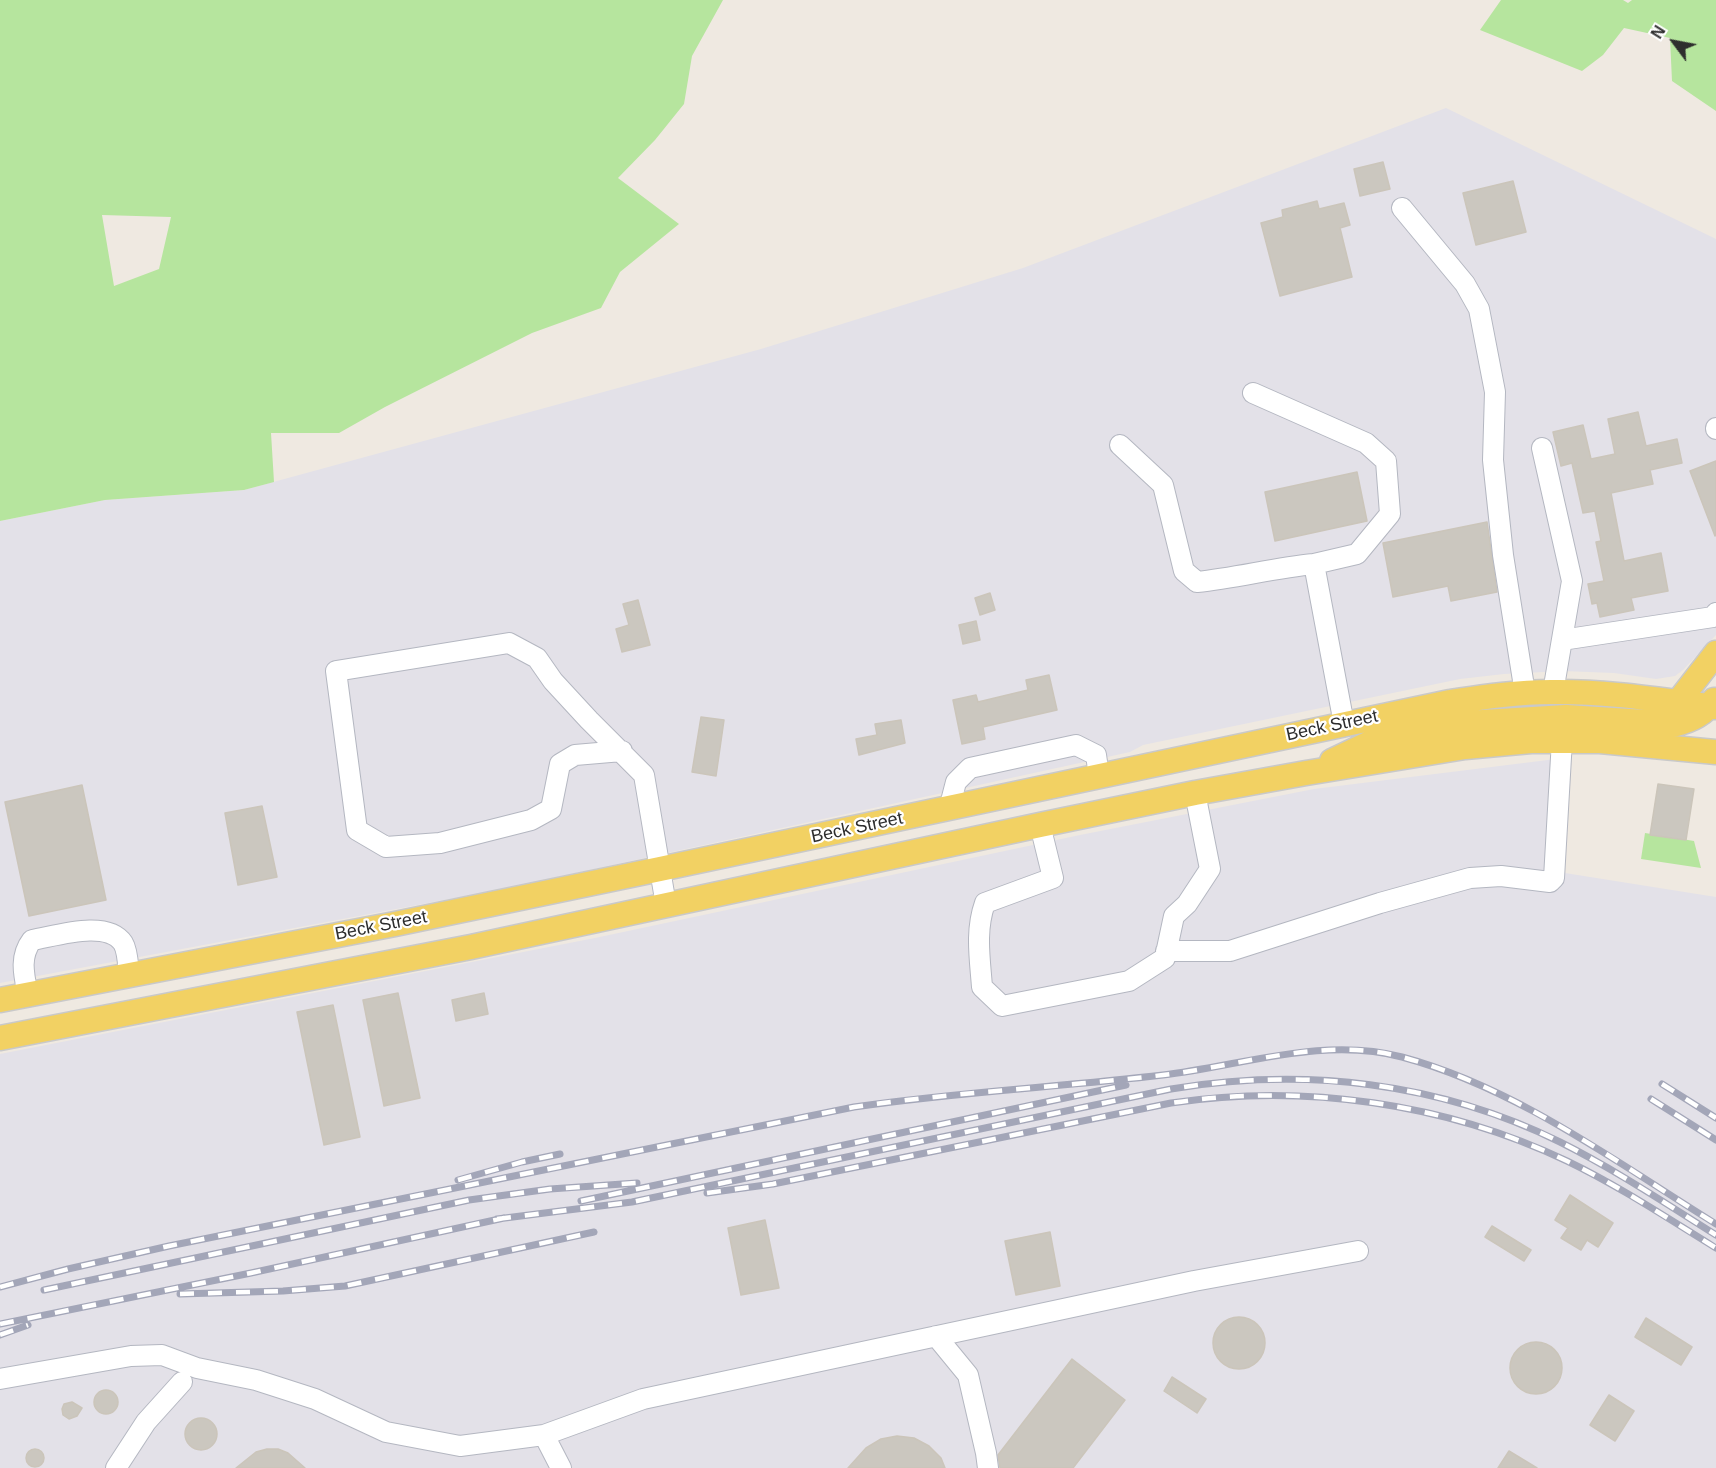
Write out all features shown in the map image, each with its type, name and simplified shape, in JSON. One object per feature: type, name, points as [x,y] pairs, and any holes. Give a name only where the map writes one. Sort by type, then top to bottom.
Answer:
[{"type":"main road","points":[[1678,702],[1716,653]]},
{"type":"main road","name":"Beck Street","points":[[0,1000],[660,869],[1450,702],[1487,696],[1553,692],[1714,704]]},
{"type":"main road","points":[[1306,773],[1376,740],[1435,728],[1499,720],[1566,717],[1676,724],[1691,720],[1714,704]]},
{"type":"main road","name":"Beck Street","points":[[0,1038],[471,946],[1040,825],[1306,773],[1465,747],[1520,742],[1562,740],[1609,742],[1716,752]]},
{"type":"lane","points":[[1402,208],[1465,284],[1479,309],[1495,392],[1493,460],[1503,555],[1525,693]]},
{"type":"lane","points":[[1120,445],[1163,485],[1184,571],[1197,582],[1231,579],[1357,554],[1390,514],[1386,461],[1366,443],[1252,393]]},
{"type":"lane","points":[[1542,448],[1572,581],[1553,692]]},
{"type":"lane","points":[[1314,564],[1344,724]]},
{"type":"lane","points":[[1562,640],[1713,617],[1716,613]]},
{"type":"lane","points":[[622,751],[574,755],[560,764],[551,809],[531,820],[440,843],[386,846],[357,830],[336,671],[509,643],[537,658],[567,697],[622,751],[644,775],[666,905]]},
{"type":"lane","points":[[1166,951],[1230,951],[1380,903],[1470,878],[1501,876],[1550,882],[1554,878],[1562,740]]},
{"type":"lane","points":[[949,809],[956,782],[970,768],[1077,746],[1096,755],[1099,776]]},
{"type":"lane","points":[[1040,825],[1053,878],[985,903],[980,918],[978,941],[982,987],[1002,1006],[1129,981],[1165,958],[1174,916],[1187,904],[1210,869],[1195,793]]},
{"type":"lane","points":[[27,995],[23,959],[32,940],[95,929],[106,931],[123,942],[129,975]]},
{"type":"lane","points":[[0,1379],[131,1356],[162,1355],[197,1368],[256,1380],[315,1399],[386,1432],[460,1446],[544,1435],[643,1399],[1194,1281],[1358,1251]]},
{"type":"lane","points":[[936,1336],[968,1375],[988,1468]]},
{"type":"lane","points":[[116,1468],[146,1422],[182,1382]]},
{"type":"lane","points":[[544,1435],[561,1468]]},
{"type":"shaded area","points":[[1446,108],[1716,239],[1716,635],[1675,676],[1656,679],[1614,673],[1563,671],[1460,679],[1143,745],[1130,752],[498,890],[0,983],[0,521],[105,500],[244,490],[761,349],[1023,268]]},
{"type":"shaded area","points":[[1556,759],[1546,870],[1716,897],[1716,1468],[0,1468],[0,1054],[595,938],[1080,835],[1314,789]]},
{"type":"green space","points":[[0,0],[723,0],[692,56],[684,104],[655,140],[618,178],[679,224],[620,272],[601,308],[532,333],[385,407],[339,433],[271,433],[274,482],[244,490],[105,500],[0,521]],"holes":[[[102,215],[171,217],[159,269],[114,286]]]},
{"type":"green space","points":[[1501,0],[1623,0],[1628,3],[1632,0],[1716,0],[1716,111],[1672,81],[1670,38],[1624,28],[1603,55],[1582,71],[1480,30]]},
{"type":"green space","points":[[1645,833],[1694,841],[1701,868],[1641,859]]},
{"type":"building","points":[[1383,162],[1390,189],[1360,196],[1354,169]]},
{"type":"building","points":[[1513,181],[1526,232],[1476,245],[1463,193]]},
{"type":"building","points":[[1317,201],[1319,209],[1344,203],[1350,225],[1340,228],[1352,277],[1280,296],[1261,223],[1283,217],[1282,210]]},
{"type":"building","points":[[1638,412],[1646,446],[1677,439],[1682,463],[1650,470],[1653,484],[1611,493],[1624,561],[1661,553],[1668,591],[1631,598],[1634,610],[1600,617],[1597,603],[1592,604],[1588,584],[1604,581],[1596,542],[1601,541],[1595,511],[1583,513],[1572,463],[1561,466],[1553,432],[1583,425],[1591,459],[1615,454],[1608,419]]},
{"type":"building","points":[[1716,461],[1716,535],[1715,536],[1690,471]]},
{"type":"building","points":[[1357,472],[1367,521],[1275,541],[1265,492]]},
{"type":"building","points":[[1487,522],[1497,592],[1451,601],[1448,586],[1393,597],[1383,543]]},
{"type":"building","points":[[990,593],[995,610],[980,615],[975,598]]},
{"type":"building","points":[[638,600],[650,645],[622,652],[616,629],[629,625],[623,604]]},
{"type":"building","points":[[976,621],[980,640],[963,644],[959,625]]},
{"type":"building","points":[[1049,675],[1057,710],[983,727],[985,739],[962,744],[953,700],[976,695],[978,702],[1028,690],[1026,680]]},
{"type":"building","points":[[701,717],[724,720],[716,776],[692,772]]},
{"type":"building","points":[[901,720],[905,743],[859,755],[856,739],[877,735],[875,724]]},
{"type":"building","points":[[1658,784],[1694,789],[1686,840],[1650,835]]},
{"type":"building","points":[[82,785],[106,900],[29,916],[5,802]]},
{"type":"building","points":[[262,806],[277,877],[238,885],[225,813]]},
{"type":"building","points":[[398,993],[420,1098],[384,1106],[363,1000]]},
{"type":"building","points":[[484,993],[488,1014],[456,1021],[452,1000]]},
{"type":"building","points":[[333,1005],[360,1137],[324,1145],[297,1012]]},
{"type":"building","points":[[1570,1195],[1613,1223],[1598,1247],[1587,1240],[1581,1250],[1561,1238],[1568,1228],[1555,1220]]},
{"type":"building","points":[[765,1220],[779,1288],[741,1295],[728,1228]]},
{"type":"building","points":[[1492,1226],[1531,1250],[1524,1261],[1485,1237]]},
{"type":"building","points":[[1050,1232],[1060,1286],[1016,1295],[1005,1241]]},
{"type":"building","points":[[1234,1317],[1244,1317],[1253,1321],[1261,1329],[1265,1343],[1261,1357],[1253,1365],[1244,1369],[1234,1369],[1225,1365],[1217,1357],[1213,1348],[1213,1338],[1217,1329],[1225,1321]]},
{"type":"building","points":[[1646,1318],[1692,1347],[1681,1365],[1635,1337]]},
{"type":"building","points":[[1531,1342],[1541,1342],[1550,1346],[1558,1354],[1562,1368],[1558,1382],[1550,1390],[1541,1394],[1531,1394],[1522,1390],[1514,1382],[1510,1373],[1510,1363],[1514,1354],[1522,1346]]},
{"type":"building","points":[[1072,1359],[1125,1400],[1073,1468],[1000,1468],[998,1455]]},
{"type":"building","points":[[1172,1377],[1206,1399],[1197,1413],[1164,1391]]},
{"type":"building","points":[[106,1390],[115,1393],[118,1402],[115,1411],[106,1414],[97,1411],[94,1402],[97,1393]]},
{"type":"building","points":[[1609,1395],[1634,1411],[1615,1441],[1590,1425]]},
{"type":"building","points":[[72,1402],[82,1408],[77,1416],[69,1419],[63,1415],[62,1409],[64,1404]]},
{"type":"building","points":[[201,1418],[212,1423],[217,1434],[212,1445],[201,1450],[190,1445],[185,1434],[190,1423]]},
{"type":"building","points":[[897,1436],[914,1438],[929,1446],[941,1458],[945,1468],[848,1468],[866,1448],[881,1439]]},
{"type":"building","points":[[35,1449],[41,1452],[44,1458],[41,1464],[35,1467],[29,1464],[26,1458],[29,1452]]},
{"type":"building","points":[[278,1449],[288,1453],[305,1468],[236,1468],[256,1452]]},
{"type":"building","points":[[1509,1451],[1537,1468],[1498,1468]]},
{"type":"railway","points":[[0,1287],[169,1246],[854,1107],[931,1097],[1163,1075],[1312,1051],[1372,1051],[1402,1057],[1486,1087],[1565,1129],[1716,1224]]},
{"type":"railway","points":[[497,1219],[632,1202],[1171,1089],[1221,1082],[1321,1080],[1419,1093],[1467,1105],[1514,1122],[1600,1163],[1716,1235]]},
{"type":"railway","points":[[1662,1084],[1716,1118]]},
{"type":"railway","points":[[581,1201],[1126,1085]]},
{"type":"railway","points":[[707,1193],[773,1184],[1171,1103],[1221,1097],[1272,1095],[1323,1097],[1423,1112],[1520,1141],[1567,1161],[1605,1181],[1716,1248]]},
{"type":"railway","points":[[1651,1099],[1716,1140]]},
{"type":"railway","points":[[458,1180],[560,1154]]},
{"type":"railway","points":[[44,1290],[469,1200],[550,1189],[637,1183]]},
{"type":"railway","points":[[0,1324],[504,1218]]},
{"type":"railway","points":[[180,1294],[283,1291],[345,1286],[594,1232]]},
{"type":"railway","points":[[0,1335],[28,1325]]}]
